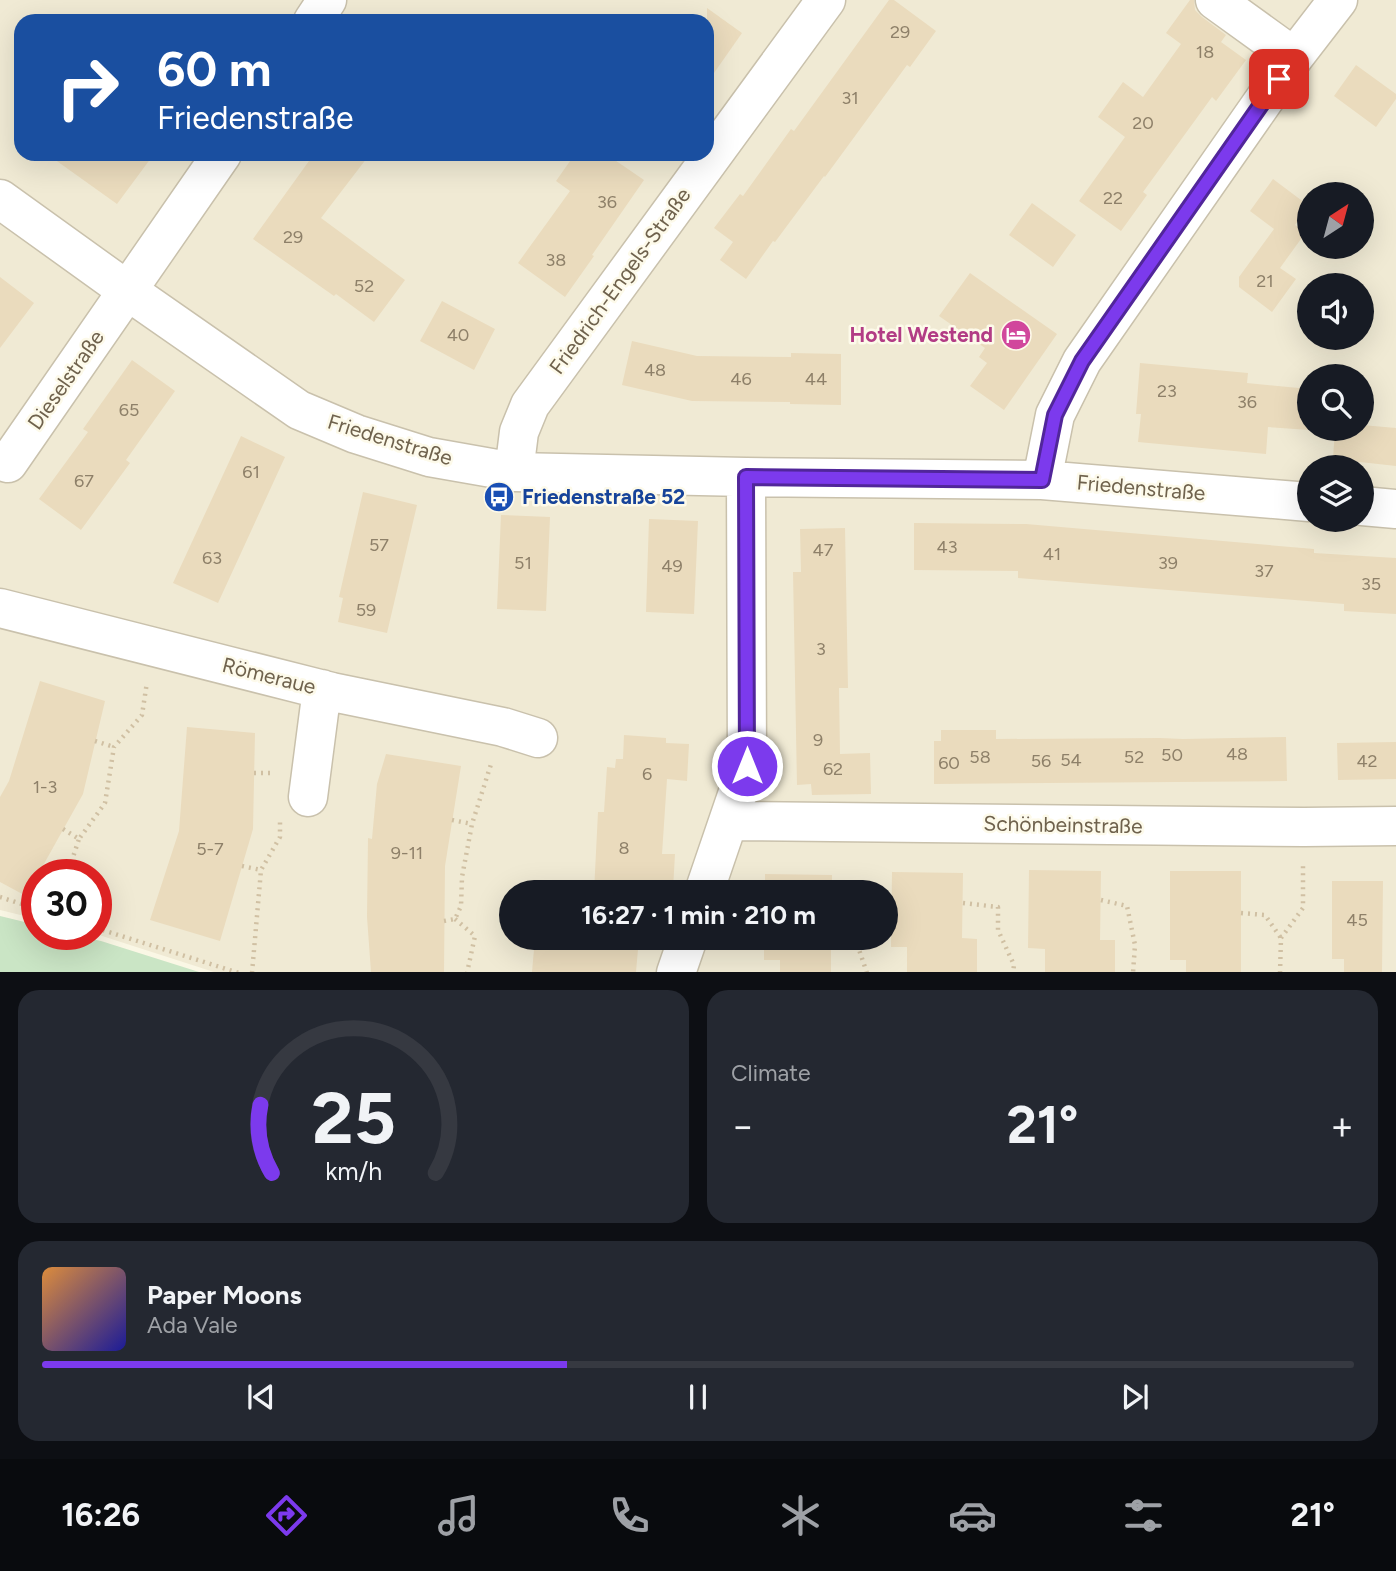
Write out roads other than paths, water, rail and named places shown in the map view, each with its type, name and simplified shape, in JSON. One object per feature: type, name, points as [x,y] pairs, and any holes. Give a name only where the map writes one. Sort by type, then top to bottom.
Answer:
[{"type":"street","name":"Friedrich-Engels-Straße","points":[[714,153],[826,0]]},
{"type":"street","points":[[1215,0],[1294,58]]},
{"type":"street","points":[[1042,480],[1055,415],[1082,361],[1294,58],[1338,0]]},
{"type":"street","name":"Dieselstraße","points":[[3,469],[217,161]]},
{"type":"street","name":"Friedrich-Engels-Straße","points":[[514,472],[519,432],[530,405],[708,161]]},
{"type":"street","name":"Friedenstraße","points":[[0,199],[299,410],[356,434],[429,457],[514,472],[1042,480],[1297,501]]},
{"type":"street","points":[[708,880],[747,766],[746,477]]},
{"type":"street","points":[[1374,507],[1396,509]]},
{"type":"street","name":"Römeraue","points":[[0,608],[322,690],[521,733]]},
{"type":"street","points":[[293,785],[322,690]]},
{"type":"street","name":"Schönbeinstraße","points":[[729,821],[1396,827]]},
{"type":"street","points":[[676,972],[684,950]]},
{"type":"place","name":"Hotel Westend","points":[[1016,335]]},
{"type":"place","name":"Friedenstraße 52","points":[[499,497]]}]
